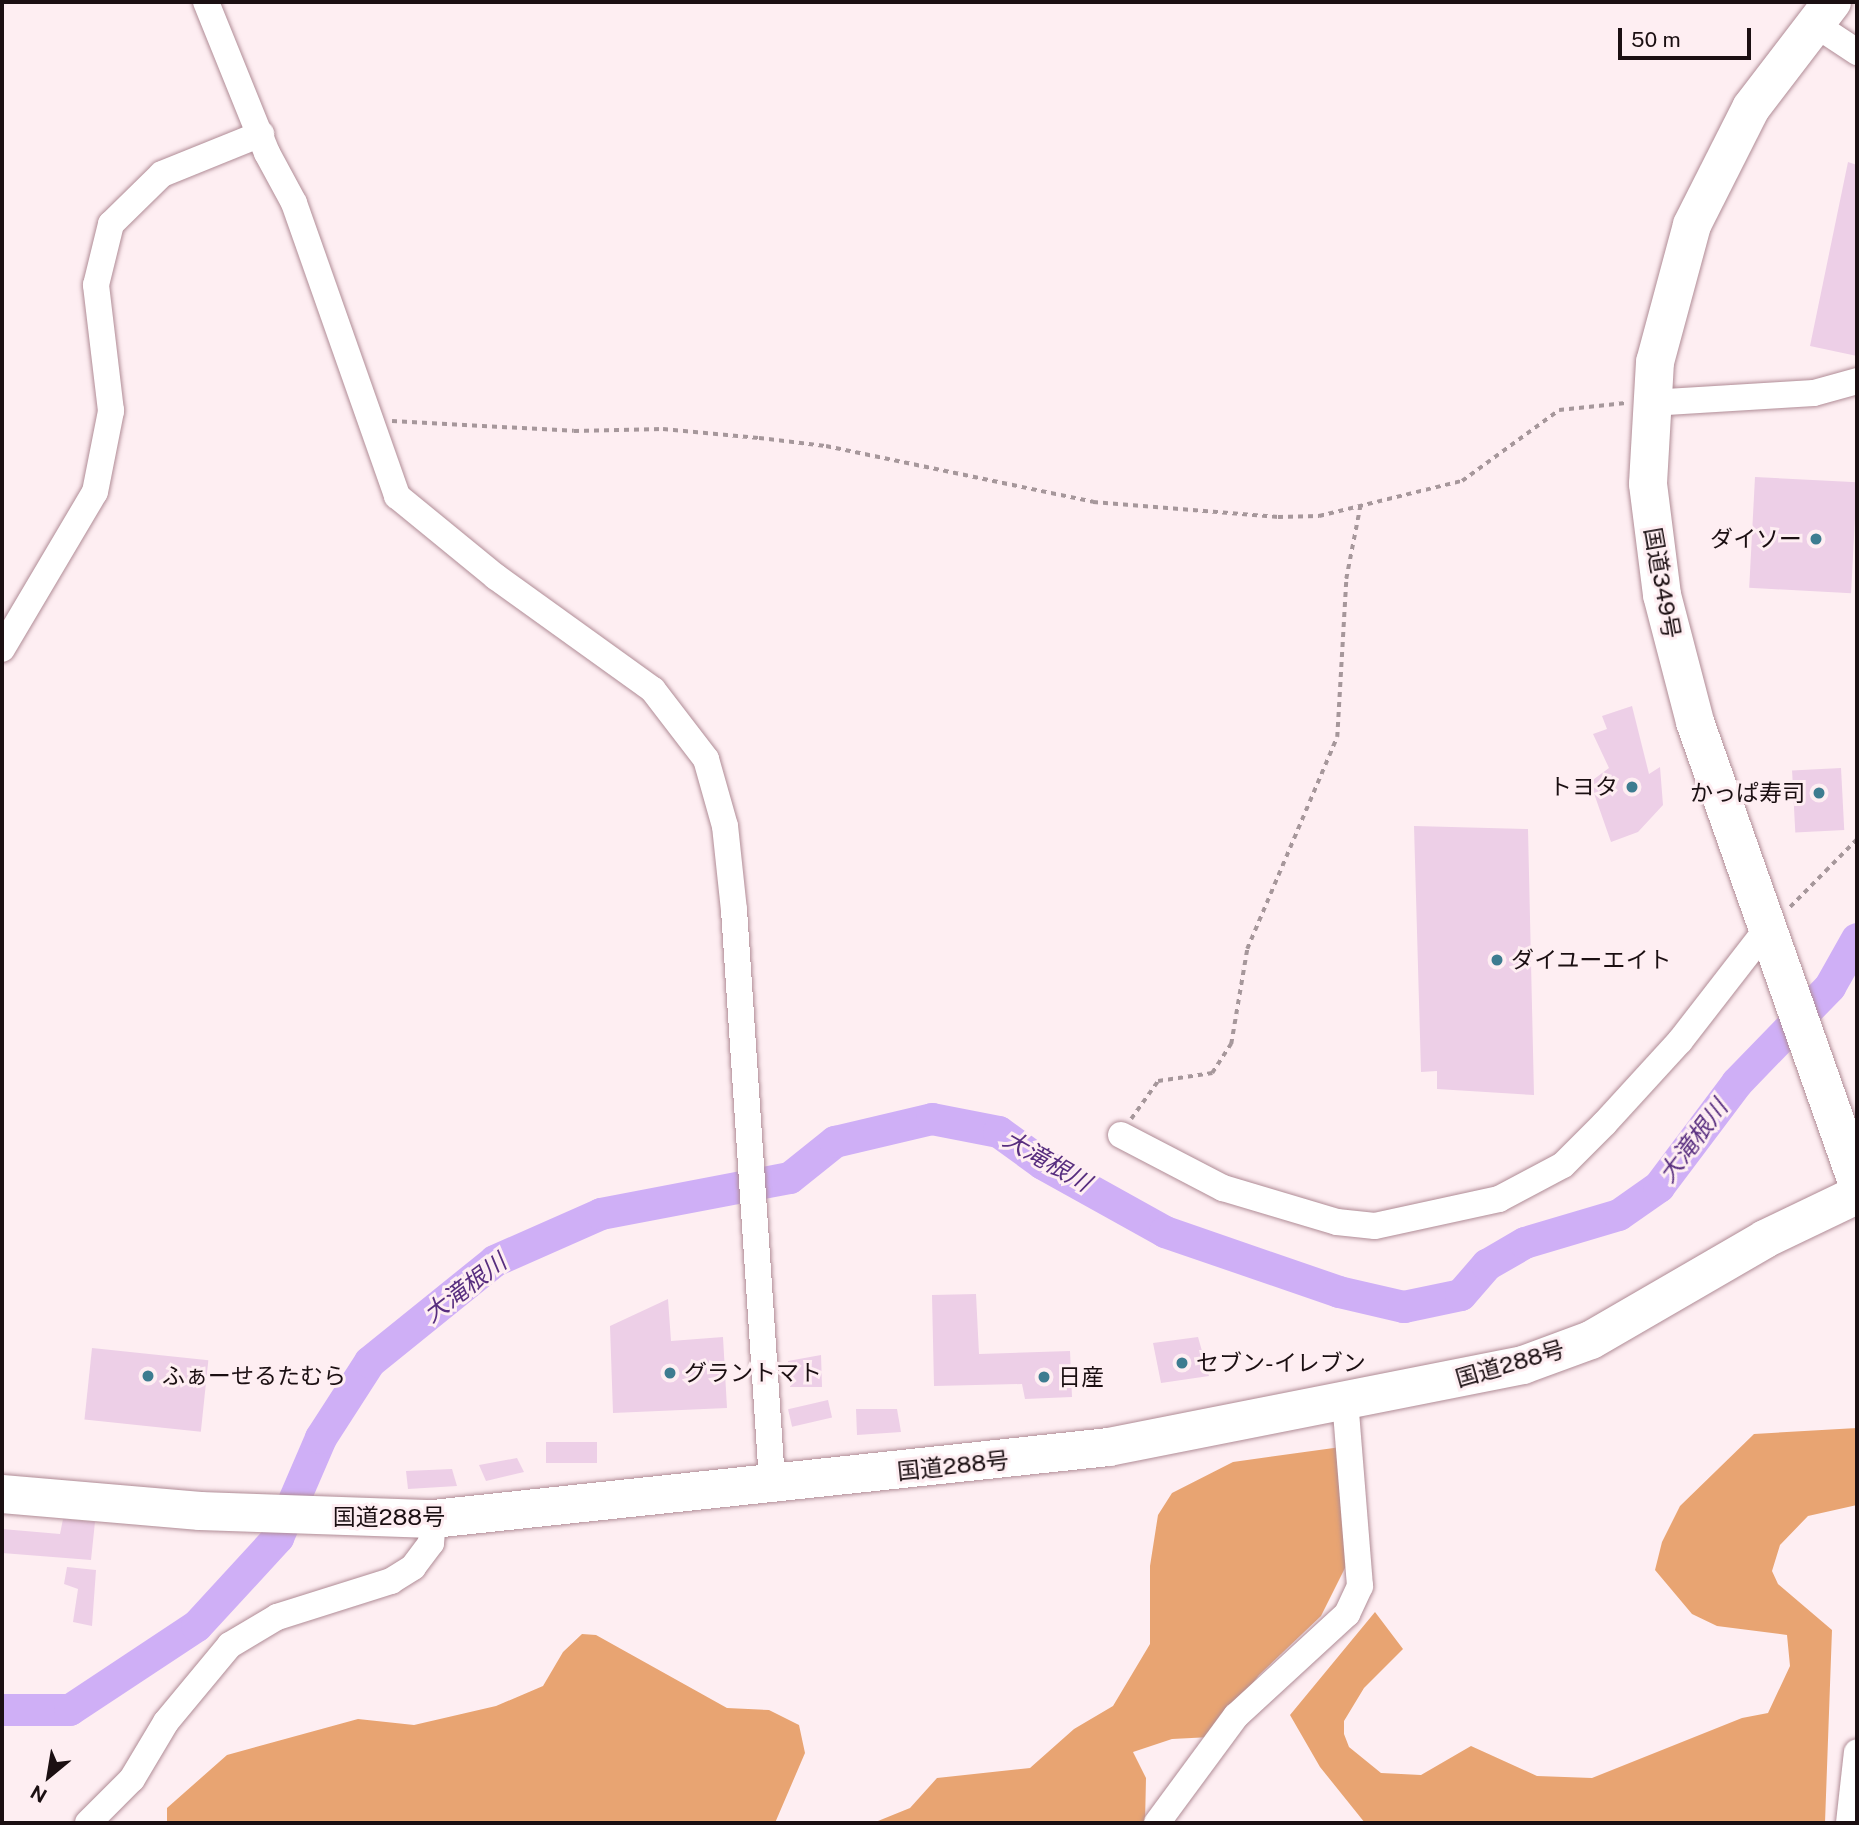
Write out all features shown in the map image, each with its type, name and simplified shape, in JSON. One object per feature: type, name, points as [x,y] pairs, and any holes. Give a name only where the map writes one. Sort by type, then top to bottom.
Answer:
[{"type":"highway","name":"国道349号","points":[[1823,12],[1729,143],[1692,225],[1662,327],[1650,403],[1651,531],[1671,637],[1770,935],[1857,1181]]},
{"type":"highway","name":"国道288号","points":[[2,1494],[200,1511],[433,1519],[772,1480],[1037,1457],[1345,1401],[1523,1365],[1591,1340],[1765,1239],[1857,1195]]},
{"type":"street","points":[[206,2],[338,318],[369,419],[397,496],[496,577],[653,690],[706,760],[725,826],[772,1480]]},
{"type":"street","points":[[1823,12],[1857,52]]},
{"type":"street","points":[[2,649],[95,492],[111,411],[96,285],[111,224],[162,174],[261,134]]},
{"type":"street","points":[[1650,403],[1814,393],[1857,381]]},
{"type":"street","points":[[1121,1135],[1223,1188],[1337,1222],[1375,1226],[1499,1199],[1563,1165],[1680,1041],[1770,935]]},
{"type":"street","points":[[1157,1823],[1236,1716],[1347,1614],[1356,1595],[1360,1544],[1345,1401]]},
{"type":"street","points":[[88,1823],[132,1779],[166,1722],[230,1645],[277,1617],[391,1581],[413,1567],[431,1543],[433,1519]]},
{"type":"street","points":[[1849,1823],[1857,1752]]},
{"type":"path","points":[[369,419],[574,431],[663,429],[759,438],[826,446],[1093,502],[1206,514],[1319,516],[1462,481],[1559,410],[1650,403]]},
{"type":"path","points":[[1121,1135],[1158,1081],[1212,1073],[1231,1044],[1247,949],[1337,737],[1346,579],[1360,507]]},
{"type":"path","points":[[1770,935],[1857,839]]},
{"type":"shaded area","points":[[1857,1428],[1857,1505],[1808,1516],[1780,1545],[1772,1571],[1778,1584],[1832,1630],[1825,1823],[1365,1823],[1320,1767],[1290,1715],[1375,1612],[1403,1649],[1364,1688],[1344,1721],[1344,1734],[1349,1747],[1381,1773],[1421,1775],[1471,1746],[1537,1776],[1592,1778],[1742,1718],[1768,1713],[1790,1666],[1787,1635],[1717,1626],[1692,1614],[1655,1570],[1662,1542],[1680,1506],[1754,1434]]},
{"type":"shaded area","points":[[1341,1447],[1346,1566],[1321,1616],[1259,1675],[1211,1737],[1172,1739],[1133,1752],[1146,1778],[1145,1823],[873,1823],[910,1808],[937,1778],[1030,1768],[1074,1729],[1113,1706],[1150,1644],[1150,1566],[1158,1515],[1172,1493],[1233,1462]]},
{"type":"shaded area","points":[[582,1634],[596,1635],[727,1708],[769,1710],[799,1725],[805,1753],[775,1823],[167,1821],[167,1808],[227,1755],[358,1719],[414,1725],[496,1706],[543,1686],[563,1652]]},
{"type":"building","points":[[1848,162],[1857,165],[1857,356],[1810,346]]},
{"type":"building","points":[[1755,477],[1857,482],[1851,593],[1749,588]]},
{"type":"building","points":[[1632,706],[1649,774],[1660,767],[1663,805],[1638,832],[1611,842],[1590,782],[1609,768],[1593,734],[1607,729],[1602,716]]},
{"type":"building","points":[[1841,768],[1844,830],[1795,832],[1792,771]]},
{"type":"building","points":[[1414,826],[1528,829],[1534,1095],[1437,1089],[1437,1071],[1421,1072]]},
{"type":"building","points":[[976,1294],[979,1354],[1070,1351],[1072,1397],[1025,1399],[1022,1384],[934,1386],[932,1295]]},
{"type":"building","points":[[668,1299],[671,1341],[723,1337],[727,1408],[613,1413],[610,1326]]},
{"type":"building","points":[[1198,1337],[1209,1376],[1161,1383],[1153,1343]]},
{"type":"building","points":[[92,1348],[208,1360],[201,1432],[84,1420]]},
{"type":"building","points":[[821,1355],[822,1387],[790,1387],[788,1361]]},
{"type":"building","points":[[828,1400],[832,1418],[792,1427],[788,1409]]},
{"type":"building","points":[[856,1409],[897,1409],[901,1432],[857,1435]]},
{"type":"building","points":[[546,1442],[597,1442],[597,1463],[546,1463]]},
{"type":"building","points":[[517,1458],[524,1472],[486,1481],[479,1465]]},
{"type":"building","points":[[452,1469],[457,1486],[408,1489],[406,1471]]},
{"type":"building","points":[[63,1519],[95,1522],[91,1560],[2,1553],[2,1529],[60,1534]]},
{"type":"building","points":[[67,1567],[96,1570],[92,1626],[73,1622],[78,1589],[64,1584]]},
{"type":"waterway","name":"大滝根川","points":[[2,1710],[70,1710],[197,1626],[278,1538],[321,1438],[370,1362],[495,1261],[601,1214],[790,1178],[835,1142],[932,1119],[999,1132],[1043,1164],[1165,1232],[1339,1292],[1404,1307],[1461,1295],[1487,1265],[1525,1243],[1619,1215],[1659,1187],[1737,1083],[1830,987],[1857,939]]},
{"type":"place","name":"ダイソー","points":[[1816,539]]},
{"type":"place","name":"トヨタ","points":[[1632,787]]},
{"type":"place","name":"かっぱ寿司","points":[[1819,793]]},
{"type":"place","name":"ダイユーエイト","points":[[1497,960]]},
{"type":"place","name":"セブン-イレブン","points":[[1182,1363]]},
{"type":"place","name":"グラントマト","points":[[670,1373]]},
{"type":"place","name":"ふぁーせるたむら","points":[[148,1376]]},
{"type":"place","name":"日産","points":[[1044,1377]]}]
